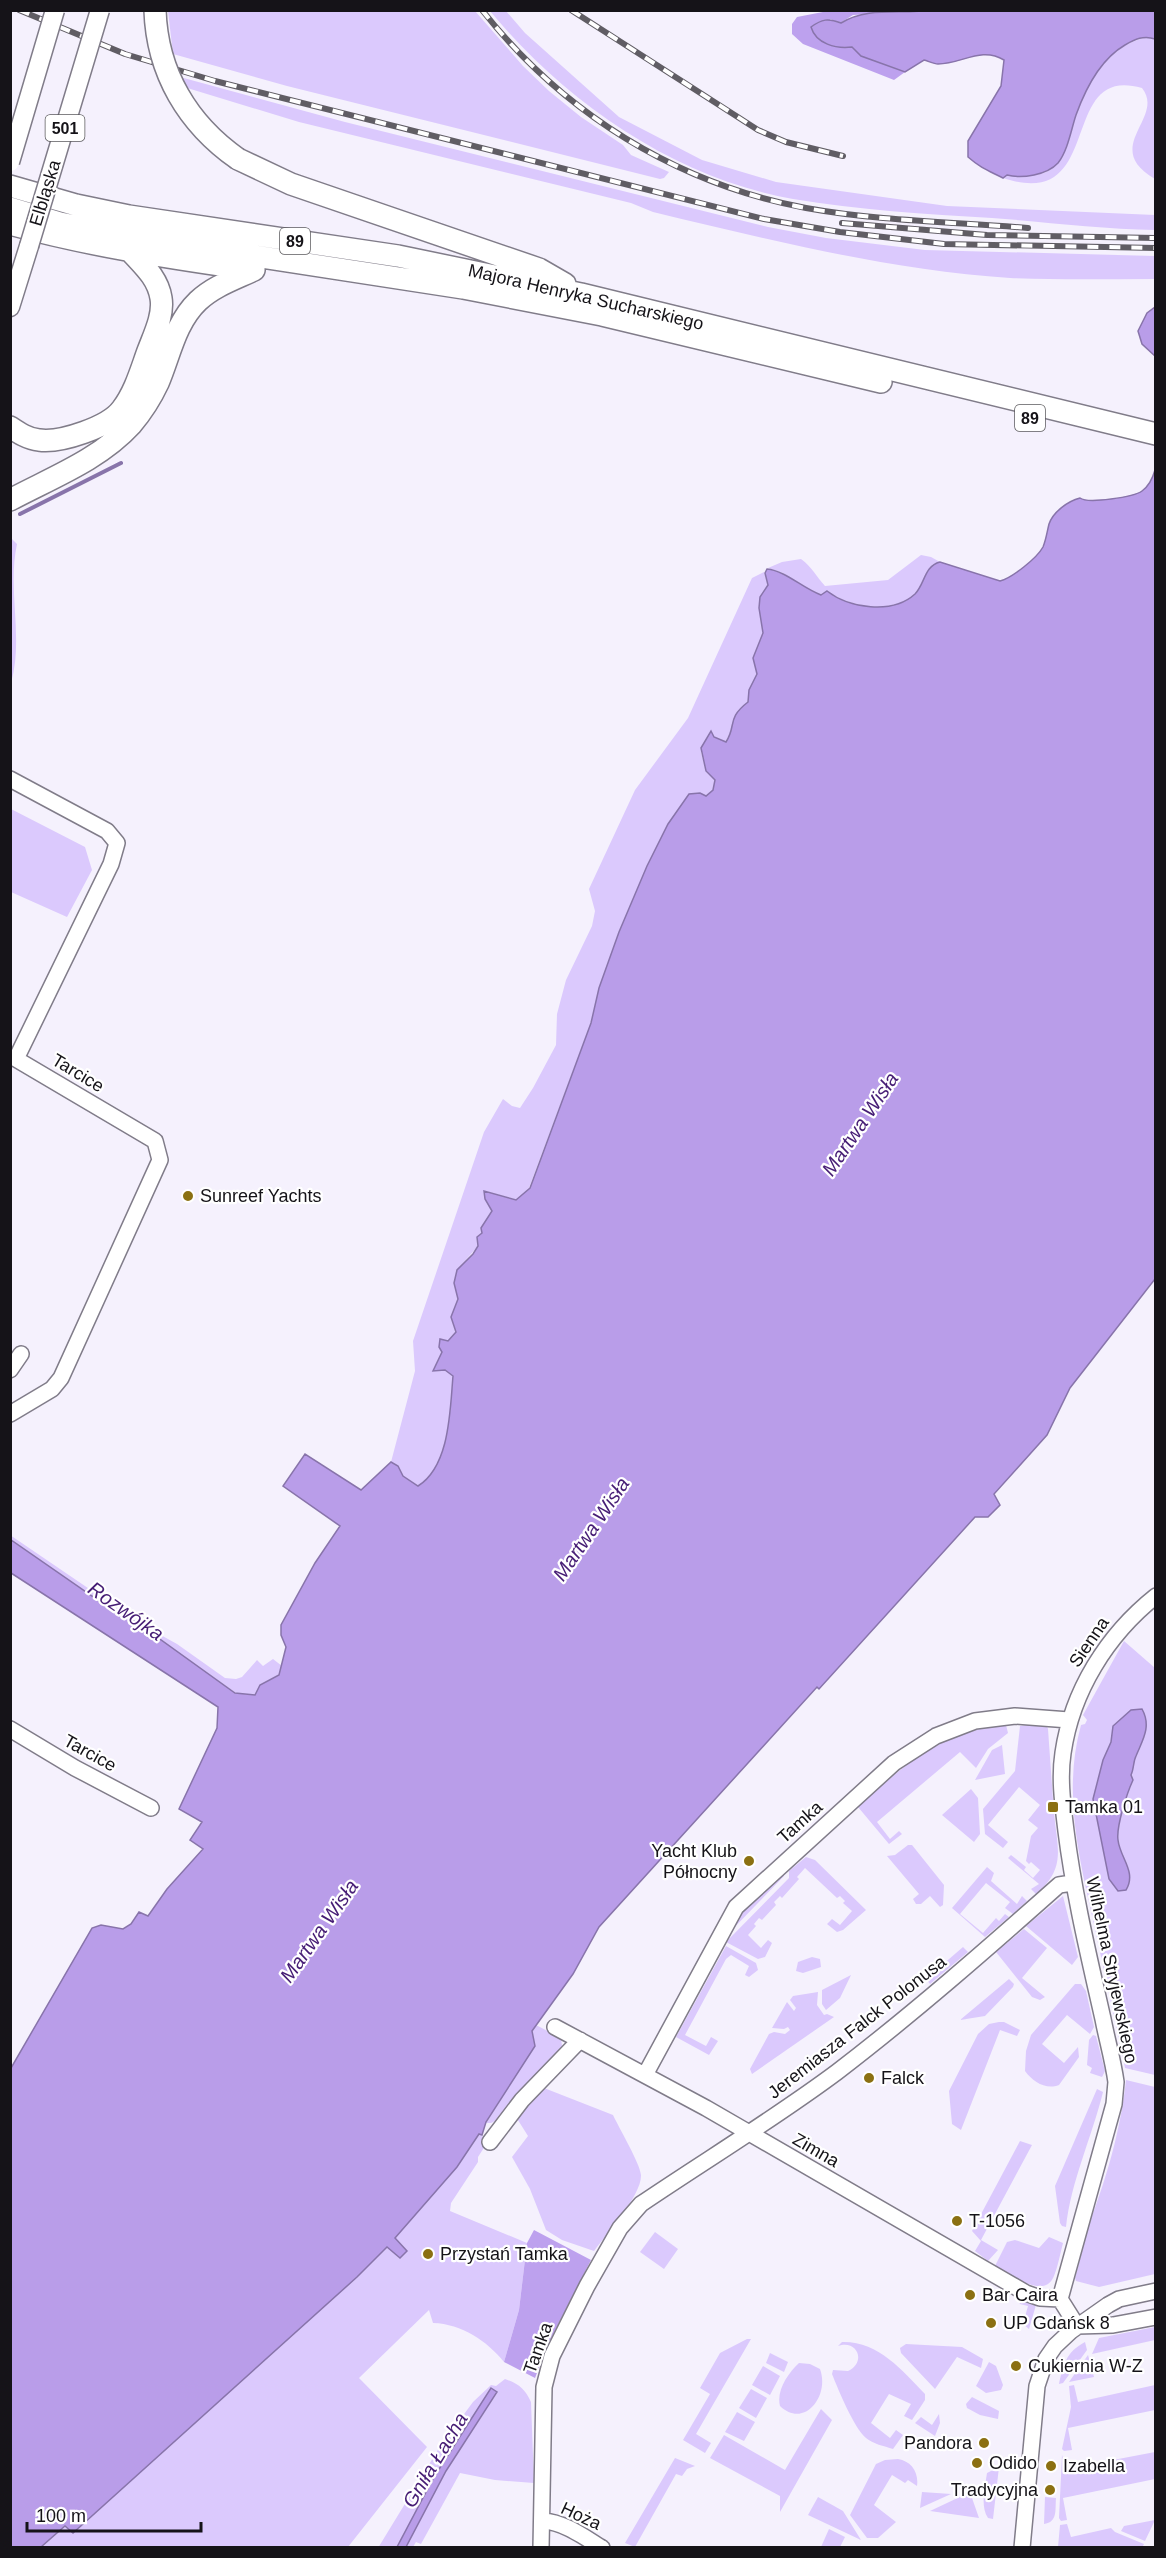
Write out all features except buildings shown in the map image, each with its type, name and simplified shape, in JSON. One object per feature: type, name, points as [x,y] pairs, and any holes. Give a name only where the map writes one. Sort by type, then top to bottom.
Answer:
[{"type":"highway","points":[[155,10],[157,33],[166,70],[182,103],[206,133],[238,159],[291,184],[539,269],[581,294]]},
{"type":"highway","name":"Majora Henryka Sucharskiego","points":[[10,186],[76,205],[129,216],[398,256],[581,294],[907,380],[1155,449]]},
{"type":"highway","name":"Majora Henryka Sucharskiego","points":[[10,208],[60,223],[124,236],[463,288],[602,315],[1155,434]]},
{"type":"highway","points":[[10,224],[73,241],[132,253],[420,296],[463,288]]},
{"type":"highway","points":[[10,427],[22,435],[38,440],[54,441],[98,427],[122,410],[132,393],[158,324],[161,300],[154,278],[132,253]]},
{"type":"highway","points":[[10,500],[87,459],[124,431],[147,404],[186,315],[198,301],[215,288],[254,270]]},
{"type":"main road","name":"501","points":[[10,162],[55,10]]},
{"type":"main road","name":"Elbląska","points":[[10,307],[100,10]]},
{"type":"street","name":"Tarcice","points":[[10,779],[107,831],[117,843],[111,864],[16,1059],[155,1141],[160,1160],[61,1378],[52,1389],[10,1414]]},
{"type":"street","points":[[10,1370],[21,1354]]},
{"type":"street","name":"Sienna","points":[[1070,1720],[1089,1674],[1101,1655],[1134,1613],[1155,1596]]},
{"type":"street","name":"Tamka","points":[[645,2075],[736,1907],[894,1763],[936,1736],[975,1721],[1015,1716],[1070,1720]]},
{"type":"street","name":"Wilhelma Stryjewskiego","points":[[1060,2299],[1114,2104],[1116,2082],[1072,1882],[1061,1769],[1070,1720]]},
{"type":"street","name":"Tarcice","points":[[10,1729],[75,1768],[151,1808]]},
{"type":"street","name":"Jeremiasza Falck Polonusa","points":[[658,2193],[795,2103],[930,1997],[1059,1885],[1072,1882]]},
{"type":"street","name":"Zimna","points":[[555,2027],[748,2133],[1026,2293],[1040,2298],[1060,2299]]},
{"type":"street","points":[[490,2142],[522,2100],[579,2040]]},
{"type":"street","name":"Tamka","points":[[541,2547],[543,2398],[544,2384],[552,2356],[587,2286],[620,2229],[641,2204],[658,2193]]},
{"type":"street","points":[[1022,2547],[1037,2386],[1042,2369],[1055,2346],[1077,2326],[1119,2299],[1155,2291]]},
{"type":"street","points":[[1060,2299],[1077,2326]]},
{"type":"street","points":[[1077,2326],[1113,2325],[1155,2317]]},
{"type":"street","name":"Hoża","points":[[543,2521],[552,2521],[603,2547]]},
{"type":"shaded area","points":[[168,11],[475,11],[523,66],[549,91],[581,117],[623,145],[631,155],[669,172],[660,179],[287,86],[173,54]]},
{"type":"shaded area","points":[[490,11],[506,11],[525,33],[619,117],[702,160],[776,182],[947,206],[1155,215],[1155,230],[867,209],[793,199],[749,189],[706,174],[665,154],[625,131],[587,105],[552,76]]},
{"type":"shaded area","points":[[828,11],[932,11],[853,15],[840,23],[830,19],[843,48],[852,47],[861,56],[905,72],[894,80],[803,44],[792,34],[792,24],[797,17]]},
{"type":"shaded area","points":[[1148,37],[1155,39],[1155,179],[1140,167],[1133,156],[1133,144],[1146,110],[1147,99],[1142,88],[1116,86],[1099,96],[1088,115],[1070,158],[1056,175],[1035,183],[1003,178],[1007,174],[1022,176],[1038,174],[1054,167],[1063,154],[1076,115],[1094,77],[1123,47]]},
{"type":"shaded area","points":[[180,77],[345,122],[768,227],[826,238],[925,250],[1155,256],[1155,279],[1010,278],[920,268],[830,252],[653,212],[631,203],[299,122],[184,87]]},
{"type":"shaded area","points":[[12,539],[17,544],[14,561],[16,649],[11,683]]},
{"type":"shaded area","points":[[921,555],[940,562],[931,567],[915,594],[895,605],[858,605],[827,591],[821,595],[810,591],[783,573],[768,568],[782,562],[801,559],[825,586],[888,580]]},
{"type":"shaded area","points":[[764,572],[768,585],[760,597],[763,633],[753,658],[757,674],[749,690],[748,702],[737,713],[725,742],[714,737],[711,732],[701,752],[706,771],[715,780],[713,790],[668,824],[647,866],[619,932],[591,1023],[529,1188],[517,1200],[485,1191],[485,1199],[492,1211],[481,1228],[482,1233],[478,1246],[457,1270],[455,1283],[458,1299],[451,1317],[456,1332],[433,1370],[445,1370],[453,1376],[447,1436],[437,1465],[418,1486],[402,1476],[398,1466],[391,1462],[415,1371],[413,1341],[484,1132],[503,1099],[512,1106],[520,1108],[556,1045],[557,1014],[566,980],[592,926],[595,911],[589,889],[635,790],[688,718],[752,578]]},
{"type":"shaded area","points":[[11,809],[85,847],[92,870],[67,917],[11,892]]},
{"type":"shaded area","points":[[10,1535],[129,1616],[118,1614],[11,1540]]},
{"type":"shaded area","points":[[139,1623],[177,1644],[225,1678],[242,1677],[257,1660],[263,1666],[273,1659],[282,1666],[279,1675],[260,1685],[255,1695],[236,1693],[139,1626]]},
{"type":"shaded area","points":[[1124,1641],[1155,1668],[1155,2075],[1125,2068],[1079,1853],[1073,1802],[1076,1751],[1081,1725],[1087,1720],[1083,1715]]},
{"type":"shaded area","points":[[1046,1724],[1048,1729],[1053,1800],[1051,1801],[1058,1857],[1052,1875],[1036,1894],[1031,1889],[1039,1884],[1008,1858],[1011,1855],[1026,1867],[1024,1870],[1033,1878],[1040,1870],[1031,1862],[1029,1864],[1026,1861],[1031,1836],[1038,1828],[1028,1820],[1040,1805],[1019,1787],[988,1825],[1008,1842],[1003,1848],[985,1834],[983,1809],[1015,1771],[1020,1726]]},
{"type":"shaded area","points":[[1006,1725],[1008,1733],[988,1749],[976,1768],[960,1752],[877,1822],[890,1839],[899,1831],[902,1834],[889,1844],[858,1807],[908,1764],[943,1742],[983,1728]]},
{"type":"shaded area","points":[[1002,1745],[1005,1774],[975,1780],[992,1750]]},
{"type":"shaded area","points":[[971,1789],[978,1798],[980,1834],[974,1842],[942,1815]]},
{"type":"shaded area","points":[[908,1845],[912,1845],[944,1885],[943,1905],[940,1907],[930,1896],[921,1904],[916,1904],[913,1899],[919,1894],[887,1856],[895,1855]]},
{"type":"shaded area","points":[[806,1857],[815,1860],[866,1910],[843,1930],[837,1932],[827,1924],[832,1919],[840,1925],[852,1911],[843,1903],[845,1901],[840,1896],[837,1898],[805,1868],[797,1877],[799,1879],[782,1898],[780,1896],[774,1902],[776,1905],[762,1920],[759,1918],[754,1924],[756,1926],[748,1935],[761,1948],[768,1940],[772,1943],[765,1957],[758,1959],[726,1942],[789,1878],[789,1871]]},
{"type":"shaded area","points":[[987,1867],[994,1873],[991,1881],[1017,1904],[1022,1896],[1027,1901],[1013,1914],[1005,1908],[1010,1902],[986,1883],[960,1914],[983,1933],[996,1918],[999,1921],[1005,1914],[1009,1917],[985,1937],[952,1908]]},
{"type":"shaded area","points":[[783,1871],[784,1876],[726,1936],[740,1911]]},
{"type":"shaded area","points":[[1063,1896],[1078,1957],[1072,1965],[1026,1926]]},
{"type":"shaded area","points":[[1024,1929],[1047,1948],[1022,1978],[1045,1997],[1040,2000],[1032,1997],[996,1952]]},
{"type":"shaded area","points":[[726,1946],[756,1963],[758,1970],[749,1977],[745,1975],[749,1966],[731,1955],[726,1959],[685,2035],[706,2046],[711,2037],[718,2041],[709,2055],[676,2037]]},
{"type":"shaded area","points":[[963,1947],[968,1952],[930,1984],[926,1979]]},
{"type":"shaded area","points":[[812,1957],[820,1959],[821,1967],[803,1973],[796,1971],[798,1962]]},
{"type":"shaded area","points":[[851,1975],[840,1998],[826,2010],[822,2004],[822,1990]]},
{"type":"shaded area","points":[[1009,1979],[1014,1984],[1013,1987],[985,2016],[960,2020]]},
{"type":"shaded area","points":[[1075,1984],[1081,1984],[1086,1991],[1094,2027],[1090,2034],[1067,2015],[1042,2044],[1064,2063],[1078,2047],[1079,2057],[1059,2085],[1045,2086],[1032,2079],[1025,2071],[1026,2051],[1031,2035]]},
{"type":"shaded area","points":[[818,1992],[817,2005],[824,2015],[834,2017],[752,2074],[750,2069],[769,2034],[774,2032],[785,2034],[790,2030],[788,2027],[772,2028],[787,2002],[794,2011],[796,2008],[790,2000],[793,1996]]},
{"type":"shaded area","points":[[999,2022],[1020,2030],[1017,2036],[1000,2030],[961,2130],[952,2124],[949,2091],[978,2034],[989,2024]]},
{"type":"shaded area","points":[[536,2025],[561,2038],[562,2046],[535,2077],[515,2095],[499,2119],[486,2123],[534,2046],[532,2031]]},
{"type":"shaded area","points":[[1093,2035],[1096,2036],[1105,2071],[1102,2077],[1090,2073],[1092,2068],[1087,2065],[1089,2040]]},
{"type":"shaded area","points":[[1126,2080],[1155,2087],[1155,2274],[1099,2287],[1076,2281],[1075,2278],[1083,2248],[1080,2247],[1096,2206],[1115,2144]]},
{"type":"shaded area","points":[[544,2088],[613,2115],[640,2170],[640,2183],[630,2204],[594,2251],[562,2240],[546,2230],[530,2189],[512,2157],[528,2136],[516,2117]]},
{"type":"shaded area","points":[[1097,2089],[1103,2092],[1072,2193],[1066,2227],[1060,2223],[1055,2186]]},
{"type":"shaded area","points":[[480,2133],[487,2143],[478,2157],[478,2162],[451,2203],[450,2211],[527,2243],[519,2310],[504,2362],[490,2347],[464,2330],[433,2323],[429,2310],[359,2378],[427,2447],[348,2547],[41,2548],[66,2526],[73,2533],[357,2277],[387,2246],[399,2258],[395,2238],[457,2167]]},
{"type":"shaded area","points":[[1020,2141],[1032,2145],[981,2240],[998,2250],[988,2261],[975,2251],[981,2241],[972,2231]]},
{"type":"shaded area","points":[[534,2230],[591,2260],[548,2344],[535,2378],[504,2362],[519,2310],[527,2243]]},
{"type":"shaded area","points":[[655,2232],[678,2249],[664,2269],[640,2252]]},
{"type":"shaded area","points":[[1049,2237],[1063,2243],[1054,2276],[1049,2283],[1035,2286],[995,2266],[1007,2242],[1015,2240],[1039,2248]]},
{"type":"shaded area","points":[[1016,2296],[1036,2305],[1029,2329],[1023,2324],[1028,2306],[1020,2304]]},
{"type":"shaded area","points":[[1155,2327],[1155,2340],[1092,2354],[1099,2338]]},
{"type":"shaded area","points":[[751,2339],[696,2434],[711,2443],[705,2453],[683,2440],[710,2394],[700,2388],[720,2353]]},
{"type":"shaded area","points":[[842,2342],[867,2346],[878,2352],[898,2367],[925,2394],[925,2400],[912,2420],[904,2416],[911,2404],[889,2394],[871,2423],[890,2438],[896,2430],[903,2435],[893,2449],[866,2438],[856,2426],[847,2408],[832,2374],[833,2370],[848,2371],[854,2367],[858,2357],[855,2348],[845,2345],[838,2346]]},
{"type":"shaded area","points":[[1085,2342],[1087,2350],[1063,2383],[1059,2384],[1069,2355]]},
{"type":"shaded area","points":[[906,2344],[962,2347],[983,2359],[981,2368],[957,2357],[935,2389],[901,2353],[900,2348]]},
{"type":"shaded area","points":[[770,2353],[788,2362],[784,2372],[766,2363]]},
{"type":"shaded area","points":[[1088,2355],[1094,2377],[1069,2382]]},
{"type":"shaded area","points":[[989,2362],[996,2366],[1003,2385],[1001,2390],[986,2393],[976,2386]]},
{"type":"shaded area","points":[[799,2363],[810,2364],[820,2369],[822,2379],[818,2399],[806,2412],[798,2414],[789,2412],[780,2406],[779,2400],[784,2383]]},
{"type":"shaded area","points":[[763,2366],[780,2376],[770,2395],[752,2385]]},
{"type":"shaded area","points":[[505,2379],[521,2388],[531,2402],[534,2483],[495,2480],[460,2473],[421,2544],[416,2542],[413,2547],[406,2547],[446,2471],[497,2393],[491,2388],[434,2477],[397,2547],[378,2548],[439,2448],[473,2402],[491,2385],[496,2386]]},
{"type":"shaded area","points":[[1074,2385],[1078,2402],[1155,2385],[1155,2410],[1068,2428],[1072,2450],[1064,2451],[1062,2449],[1071,2407],[1069,2386]]},
{"type":"shaded area","points":[[751,2389],[767,2398],[756,2418],[739,2408]]},
{"type":"shaded area","points":[[972,2397],[999,2411],[998,2419],[980,2415],[967,2408],[966,2404]]},
{"type":"shaded area","points":[[821,2409],[832,2420],[780,2512],[780,2496],[710,2458],[724,2435],[785,2470]]},
{"type":"shaded area","points":[[737,2412],[755,2422],[744,2441],[725,2432]]},
{"type":"shaded area","points":[[939,2414],[940,2423],[935,2436],[915,2423],[921,2417],[932,2425]]},
{"type":"shaded area","points":[[1155,2452],[1155,2479],[1063,2498],[1067,2520],[1061,2521],[1059,2518],[1062,2455],[1066,2469]]},
{"type":"shaded area","points":[[675,2458],[695,2466],[687,2469],[682,2476],[676,2474],[635,2547],[625,2543]]},
{"type":"shaded area","points":[[898,2459],[907,2462],[913,2468],[917,2476],[917,2486],[908,2480],[905,2483],[892,2475],[874,2505],[896,2522],[878,2538],[867,2538],[850,2515],[876,2464],[885,2460]]},
{"type":"shaded area","points":[[999,2467],[993,2519],[988,2518],[984,2508],[984,2490],[987,2473]]},
{"type":"shaded area","points":[[922,2492],[951,2494],[920,2508]]},
{"type":"shaded area","points":[[964,2495],[972,2498],[979,2518],[930,2511]]},
{"type":"shaded area","points":[[818,2497],[843,2511],[861,2540],[808,2515]]},
{"type":"shaded area","points":[[1045,2497],[1056,2498],[1054,2518],[1044,2524]]},
{"type":"shaded area","points":[[1155,2520],[1145,2541],[1121,2531],[1124,2526]]},
{"type":"shaded area","points":[[1067,2524],[1071,2537],[1111,2528],[1115,2532],[1144,2544],[1142,2548],[1058,2547],[1060,2525]]},
{"type":"shaded area","points":[[829,2529],[845,2537],[840,2547],[821,2547]]},
{"type":"water","points":[[932,10],[1155,11],[1155,39],[1143,38],[1132,41],[1108,58],[1084,95],[1067,146],[1058,163],[1041,173],[1027,176],[1007,175],[1003,178],[981,167],[968,157],[968,141],[1001,86],[1004,60],[996,56],[979,55],[938,64],[924,60],[905,72],[861,56],[852,47],[827,44],[817,38],[811,27],[825,20],[841,23],[863,14]]},
{"type":"water","points":[[1155,307],[1155,356],[1142,344],[1138,331],[1147,313]]},
{"type":"water","name":"Martwa Wisła","points":[[1155,470],[1155,1279],[1070,1388],[1047,1435],[994,1494],[1000,1505],[988,1517],[975,1517],[599,1927],[573,1974],[532,2031],[535,2046],[486,2122],[482,2135],[479,2134],[457,2167],[395,2238],[407,2251],[400,2258],[387,2247],[357,2277],[73,2533],[65,2526],[41,2547],[11,2547],[11,2068],[92,1928],[101,1925],[123,1929],[131,1924],[139,1912],[148,1916],[167,1889],[203,1849],[190,1840],[202,1822],[179,1809],[217,1728],[218,1707],[11,1573],[11,1540],[118,1614],[136,1622],[235,1693],[255,1695],[260,1685],[279,1675],[286,1647],[281,1635],[281,1625],[315,1563],[340,1526],[283,1486],[305,1454],[361,1490],[391,1462],[398,1466],[403,1476],[418,1486],[429,1477],[437,1465],[449,1420],[453,1376],[445,1370],[433,1371],[442,1352],[439,1347],[440,1339],[448,1341],[456,1332],[451,1317],[458,1299],[454,1283],[457,1270],[478,1246],[477,1237],[482,1233],[481,1228],[492,1211],[485,1199],[484,1191],[516,1200],[530,1188],[591,1023],[599,988],[619,932],[647,866],[668,824],[689,794],[700,793],[706,796],[713,790],[715,780],[706,771],[701,748],[711,731],[714,737],[726,742],[734,718],[748,702],[749,690],[757,674],[753,658],[763,633],[759,608],[760,597],[768,585],[765,573],[767,569],[781,573],[821,595],[827,591],[847,602],[871,607],[895,605],[906,601],[918,590],[931,567],[940,562],[1000,581],[1017,572],[1040,551],[1051,520],[1066,504],[1080,498],[1101,500],[1137,493],[1147,487]]},
{"type":"water","points":[[1142,1709],[1146,1722],[1145,1734],[1134,1761],[1131,1775],[1133,1780],[1122,1810],[1118,1834],[1119,1847],[1130,1877],[1126,1890],[1118,1891],[1109,1879],[1093,1799],[1103,1760],[1111,1742],[1113,1726],[1131,1710]]},
{"type":"water","name":"Gniła Łacha","points":[[491,2388],[497,2392],[446,2471],[406,2547],[397,2547],[434,2477]]},
{"type":"waterway","points":[[20,514],[121,463]]},
{"type":"railway","points":[[19,10],[125,54],[215,81],[764,219],[840,232],[944,244],[1156,248]]},
{"type":"railway","points":[[482,10],[514,47],[586,112],[626,139],[668,162],[712,181],[758,197],[806,208],[888,218],[1028,228]]},
{"type":"railway","points":[[571,10],[758,130],[786,142],[843,156]]},
{"type":"railway","points":[[842,223],[987,235],[1156,238]]},
{"type":"place","name":"Sunreef Yachts","points":[[188,1196]]},
{"type":"place","name":"Tamka 01","points":[[1053,1807]]},
{"type":"place","name":"Yacht Klub Północny","points":[[749,1861]]},
{"type":"place","name":"Falck","points":[[869,2078]]},
{"type":"place","name":"T-1056","points":[[957,2221]]},
{"type":"place","name":"Przystań Tamka","points":[[428,2254]]},
{"type":"place","name":"Bar Caira","points":[[970,2295]]},
{"type":"place","name":"UP Gdańsk 8","points":[[991,2323]]},
{"type":"place","name":"Cukiernia W-Z","points":[[1016,2366]]},
{"type":"place","name":"Pandora","points":[[984,2443]]},
{"type":"place","name":"Odido","points":[[977,2463]]},
{"type":"place","name":"Izabella","points":[[1051,2466]]},
{"type":"place","name":"Tradycyjna","points":[[1050,2490]]},
{"type":"water label","name":"Rozwójka","points":[[126,1611]]}]
